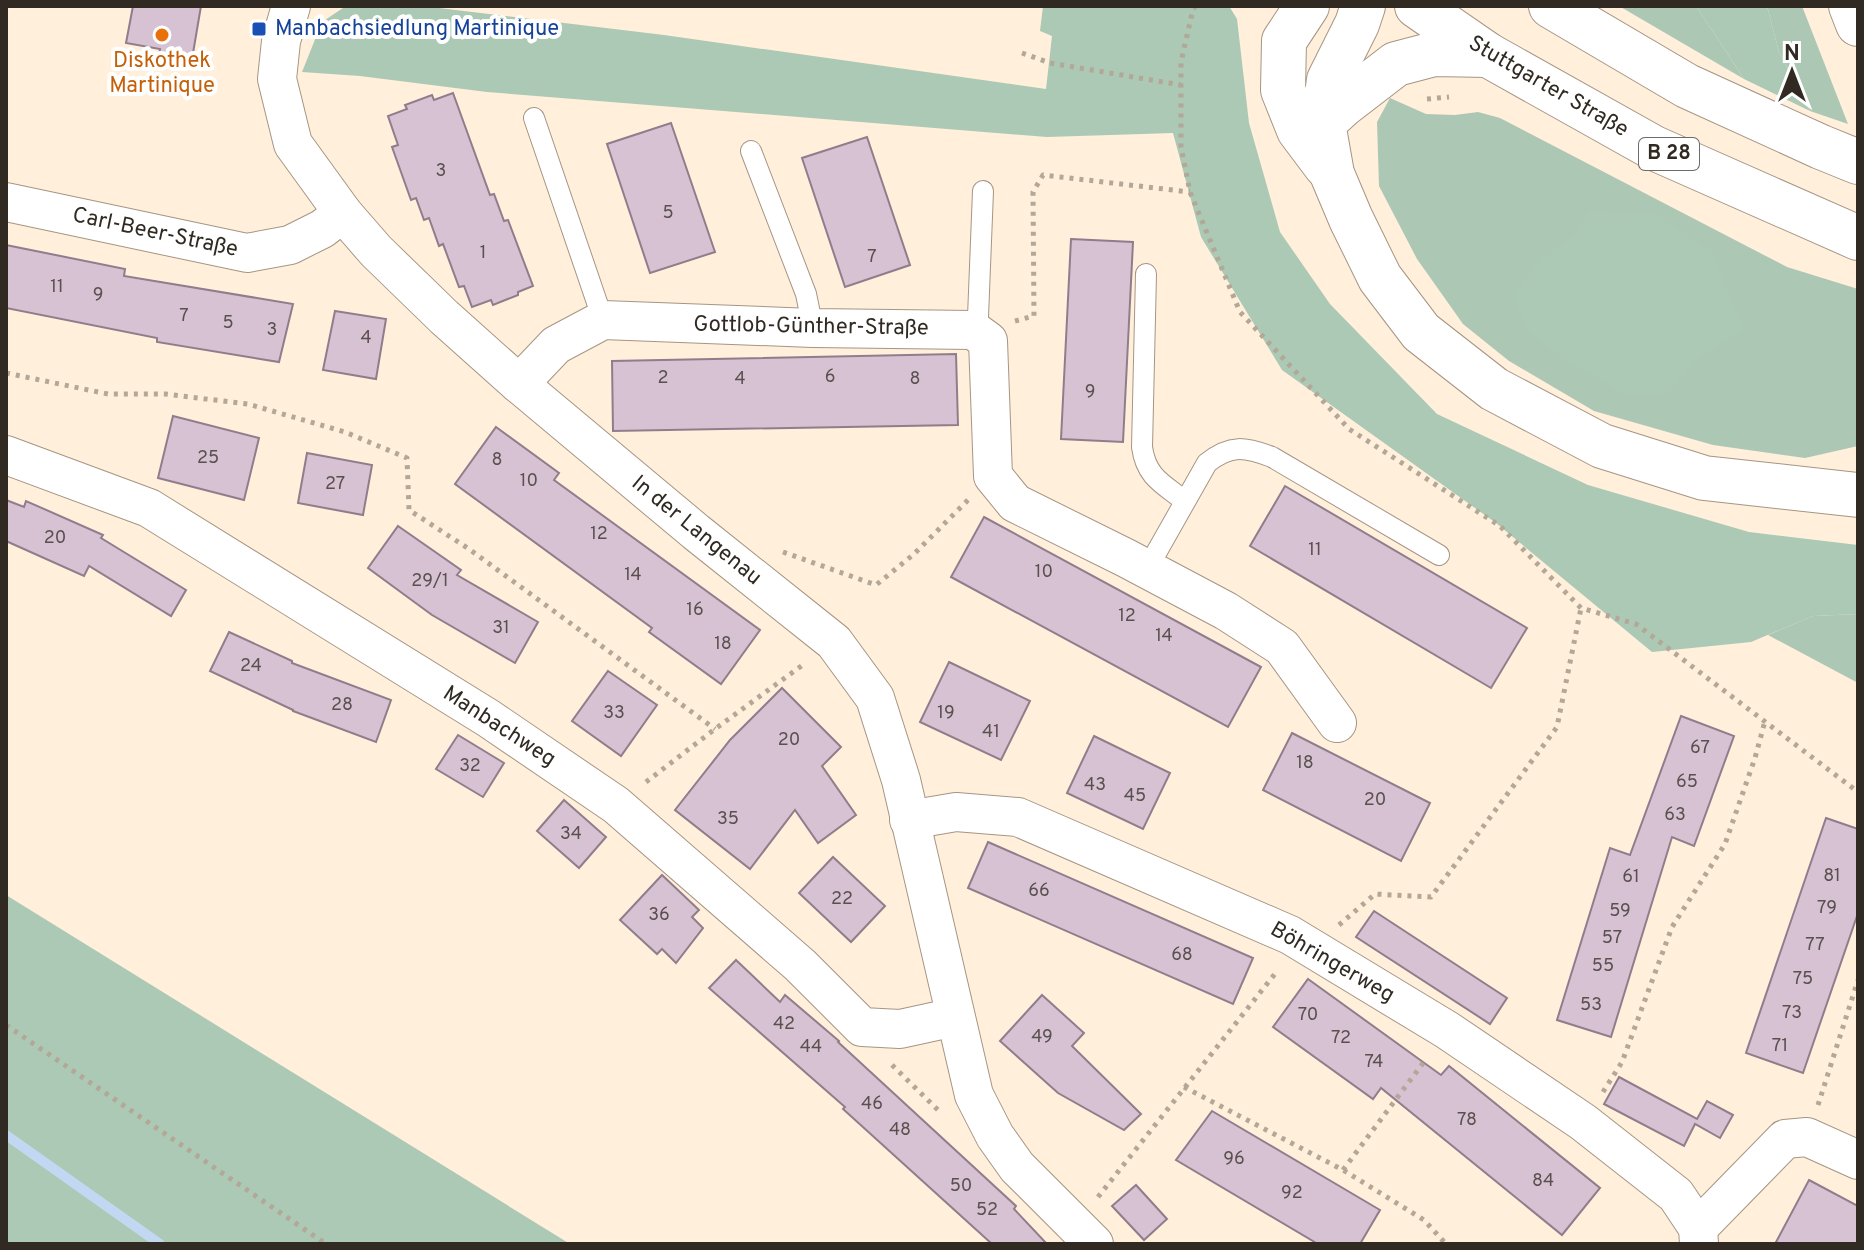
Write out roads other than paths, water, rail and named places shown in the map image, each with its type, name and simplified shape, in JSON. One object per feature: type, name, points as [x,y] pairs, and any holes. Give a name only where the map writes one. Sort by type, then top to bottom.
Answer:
[{"type":"main road","points":[[1363,6],[1329,80],[1323,123],[1332,174],[1380,278],[1421,332],[1494,389],[1602,446],[1704,478],[1849,490]]},
{"type":"main road","name":"Stuttgarter Straße","points":[[1417,6],[1488,55],[1654,148],[1858,238]]},
{"type":"main road","points":[[1551,6],[1687,86],[1839,154]]},
{"type":"main road","points":[[1851,6],[1858,24]]},
{"type":"main road","points":[[1290,18],[1283,90],[1299,130],[1332,174]]},
{"type":"main road","points":[[1323,123],[1396,64],[1434,54],[1488,55]]},
{"type":"street","name":"In der Langenau","points":[[291,6],[281,41],[277,79],[283,105],[293,144],[343,213],[376,251],[519,384],[834,642],[875,698],[901,780],[974,1095],[995,1136],[1017,1167],[1084,1235]]},
{"type":"street","name":"Carl-Beer-Straße","points":[[6,202],[247,253],[290,245],[322,229],[343,213]]},
{"type":"street","name":"Gottlob-Günther-Straße","points":[[603,320],[973,330]]},
{"type":"street","points":[[519,384],[556,345],[603,320]]},
{"type":"street","points":[[973,330],[988,341],[993,476],[1015,503],[1226,611],[1282,647],[1337,723]]},
{"type":"street","name":"Manbachweg","points":[[6,455],[149,508],[488,718],[616,805],[800,965],[862,1027],[900,1029],[955,1017]]},
{"type":"street","name":"Böhringerweg","points":[[909,820],[956,812],[1018,817],[1290,935],[1447,1030],[1583,1122],[1676,1195],[1699,1236],[1785,1139],[1807,1137],[1858,1160]]},
{"type":"lane","points":[[534,118],[603,320]]},
{"type":"lane","points":[[751,151],[806,294],[813,328]]},
{"type":"lane","points":[[973,330],[978,317],[983,191]]},
{"type":"lane","points":[[1146,274],[1144,463],[1152,476],[1185,501]]},
{"type":"lane","points":[[1147,569],[1207,463],[1221,452],[1238,448],[1272,457],[1439,555]]},
{"type":"waterway","points":[[6,1135],[160,1244]]},
{"type":"place","name":"Manbachsiedlung Martinique","points":[[259,29]]},
{"type":"place","name":"Diskothek Martinique","points":[[162,35]]}]
